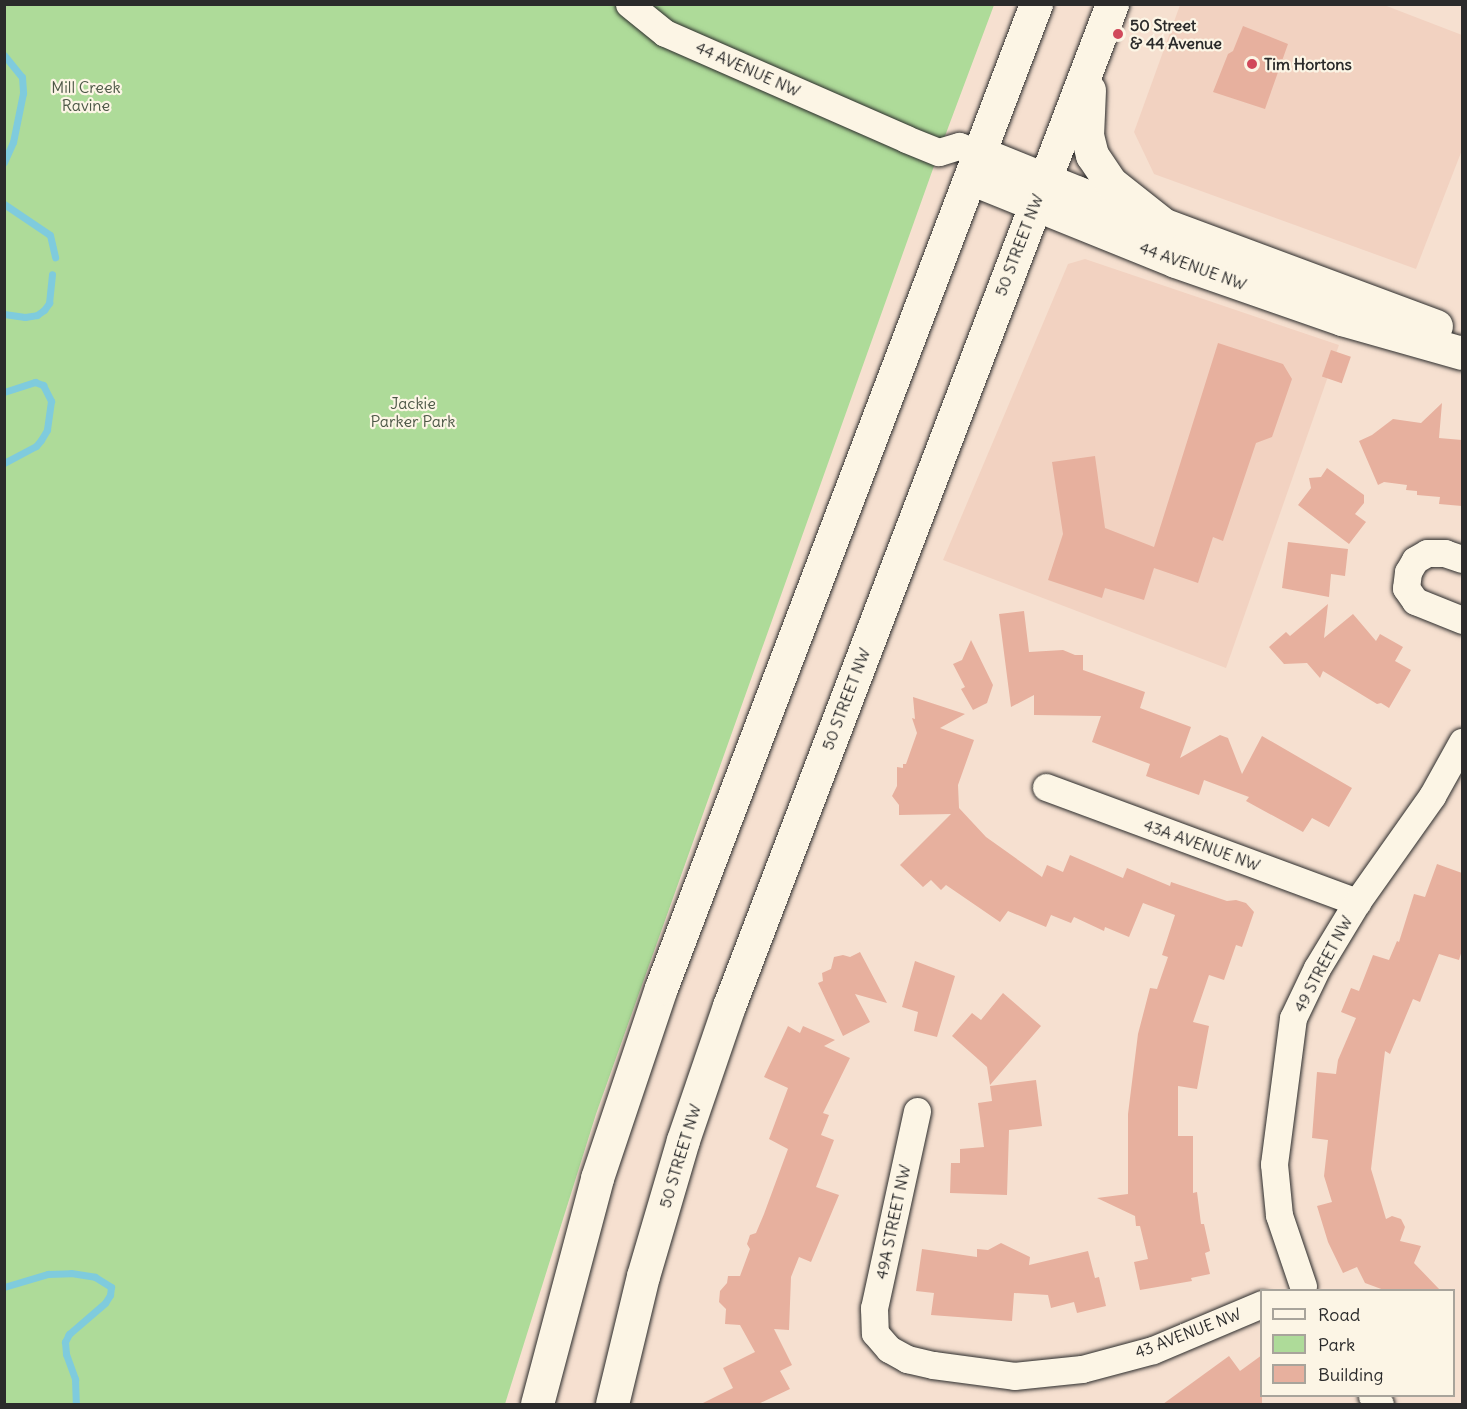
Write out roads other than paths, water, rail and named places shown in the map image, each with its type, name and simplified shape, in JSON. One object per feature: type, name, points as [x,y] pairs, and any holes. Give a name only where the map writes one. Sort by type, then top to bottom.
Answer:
[{"type":"main road","points":[[537,1404],[597,1178],[661,988],[1036,4]]},
{"type":"main road","name":"50 STREET NW","points":[[612,1404],[646,1265],[683,1140],[729,1005],[1112,4]]},
{"type":"main road","points":[[1091,58],[1087,135],[1092,155],[1111,183],[1163,224]]},
{"type":"main road","name":"44 AVENUE NW","points":[[975,165],[1040,192],[1175,261],[1342,319],[1462,353]]},
{"type":"main road","name":"44 AVENUE NW","points":[[1040,192],[1163,224],[1462,338]]},
{"type":"street","name":"44 AVENUE NW","points":[[629,4],[665,33],[939,152],[959,146],[975,165]]},
{"type":"street","points":[[1462,559],[1445,553],[1427,554],[1415,560],[1408,572],[1406,588],[1415,601],[1462,620]]},
{"type":"street","name":"49 STREET NW","points":[[1300,1289],[1279,1215],[1274,1164],[1293,1018],[1317,968],[1357,902],[1432,796],[1462,741]]},
{"type":"street","name":"43A AVENUE NW","points":[[1046,788],[1357,902]]},
{"type":"street","name":"49A STREET NW","points":[[875,1333],[874,1308],[917,1111]]},
{"type":"street","name":"43 AVENUE NW","points":[[875,1333],[889,1349],[907,1359],[1014,1376],[1082,1369],[1153,1350],[1260,1305]]},
{"type":"waterway","points":[[4,55],[22,77],[23,93],[13,142],[4,162]]},
{"type":"waterway","points":[[4,204],[50,235],[55,257]]},
{"type":"waterway","points":[[4,314],[25,317],[37,315],[44,310],[49,303],[52,274]]},
{"type":"waterway","points":[[4,392],[35,382],[43,385],[51,401],[47,430],[41,440],[36,446],[4,463]]},
{"type":"waterway","points":[[4,1287],[48,1274],[71,1273],[95,1277],[111,1287],[110,1295],[105,1303],[69,1334],[65,1342],[66,1354],[75,1379],[76,1404]]},
{"type":"place","name":"50 Street & 44 Avenue","points":[[1118,34]]},
{"type":"place","name":"Tim Hortons","points":[[1252,64]]},
{"type":"park label","name":"Mill Creek Ravine","points":[[86,96]]},
{"type":"park label","name":"Jackie Parker Park","points":[[413,412]]}]
